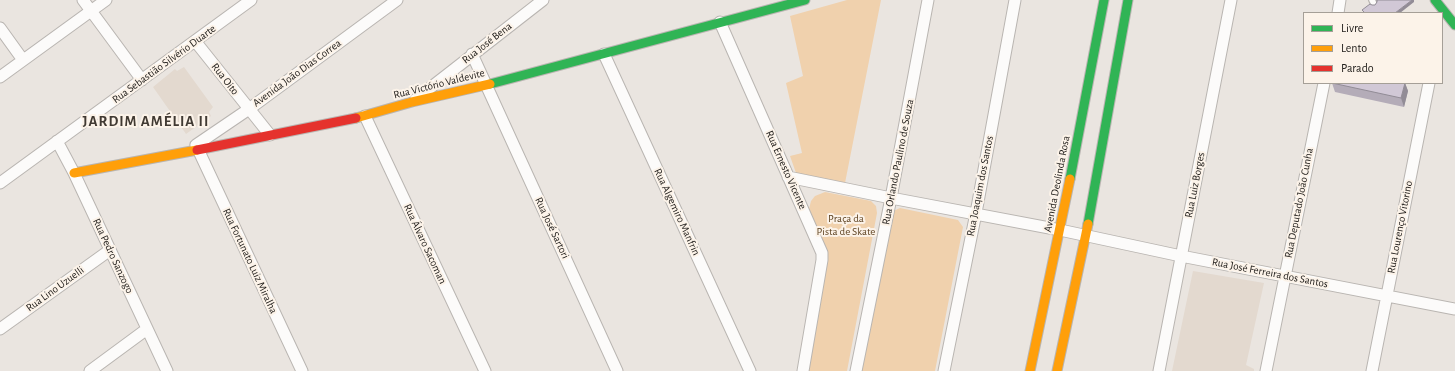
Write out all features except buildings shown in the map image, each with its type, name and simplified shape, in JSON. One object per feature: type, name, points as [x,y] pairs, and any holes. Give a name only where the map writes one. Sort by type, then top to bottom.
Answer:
[{"type":"street","points":[[83,0],[142,80]]},
{"type":"street","points":[[0,77],[106,0]]},
{"type":"street","name":"Rua Sebastião Silvério Duarte","points":[[0,183],[251,0]]},
{"type":"street","name":"Avenida João Dias Correa","points":[[197,148],[397,0]]},
{"type":"street","name":"Rua José Bena","points":[[412,102],[543,0]]},
{"type":"street","name":"Rua Victório Valdevite","points":[[74,173],[197,148],[270,136],[365,116],[412,102],[487,85],[604,54],[782,3],[805,0]]},
{"type":"street","name":"Rua Orlando Paulino de Souza","points":[[856,371],[891,198],[928,0]]},
{"type":"street","name":"Rua Joaquim dos Santos","points":[[944,371],[976,213],[1015,0]]},
{"type":"street","name":"Avenida Deolinda Rosa","points":[[1030,371],[1060,230],[1104,0]]},
{"type":"street","points":[[1057,371],[1086,236],[1128,0]]},
{"type":"street","name":"Rua Luiz Borges","points":[[1159,371],[1231,0]]},
{"type":"street","points":[[1338,12],[1340,0]]},
{"type":"street","points":[[1434,0],[1442,12]]},
{"type":"street","points":[[1443,13],[1455,26]]},
{"type":"street","name":"Rua Ernesto Vicente","points":[[720,22],[822,253],[803,371]]},
{"type":"street","points":[[0,28],[23,60]]},
{"type":"street","name":"Rua Oito","points":[[195,41],[270,136]]},
{"type":"street","name":"Rua José Sartori","points":[[472,54],[617,371]]},
{"type":"street","name":"Rua Algemiro Manfrin","points":[[604,54],[750,371]]},
{"type":"street","name":"Rua Deputado João Cunha","points":[[1266,371],[1324,84]]},
{"type":"street","name":"Rua Lourenço Vitorino","points":[[1372,371],[1429,84]]},
{"type":"street","name":"Rua Álvaro Sacoman","points":[[365,116],[485,371]]},
{"type":"street","name":"Rua Pedro Sanzogo","points":[[57,141],[74,173],[167,371]]},
{"type":"street","name":"Rua Fortunato Luiz Miralha","points":[[197,148],[302,371]]},
{"type":"street","name":"Rua José Ferreira dos Santos","points":[[788,177],[891,198],[976,213],[1181,256],[1455,309]]},
{"type":"street","name":"Rua Lino Uzuelli","points":[[0,329],[110,250]]},
{"type":"street","points":[[90,371],[147,329]]},
{"type":"shaded area","points":[[184,67],[213,107],[209,112],[211,116],[186,134],[153,87],[175,69],[177,71]]},
{"type":"shaded area","points":[[1193,271],[1264,283],[1246,365],[1254,369],[1254,371],[1172,371]]},
{"type":"green space","points":[[847,0],[881,0],[845,183],[796,173],[790,156],[802,153],[786,83],[803,76],[790,16]]},
{"type":"green space","name":"Praça da Pista de Skate","points":[[825,192],[871,201],[876,206],[877,213],[847,371],[808,371],[827,252],[809,209],[811,201],[815,196]]},
{"type":"green space","points":[[900,208],[958,220],[963,227],[935,371],[860,371],[891,212]]},
{"type":"traffic: fast","points":[[490,84],[805,0]]},
{"type":"traffic: fast","points":[[1070,179],[1104,0]]},
{"type":"traffic: fast","points":[[1088,224],[1128,0]]},
{"type":"traffic: fast","points":[[1435,0],[1455,25]]},
{"type":"traffic: slow","points":[[356,118],[412,102],[490,84]]},
{"type":"traffic: slow","points":[[74,173],[197,150]]},
{"type":"traffic: slow","points":[[1030,371],[1070,179]]},
{"type":"traffic: slow","points":[[1057,371],[1088,224]]},
{"type":"traffic: jam","points":[[197,150],[356,118]]},
{"type":"district","name":"JARDIM AMÉLIA II","points":[[146,121]]}]
